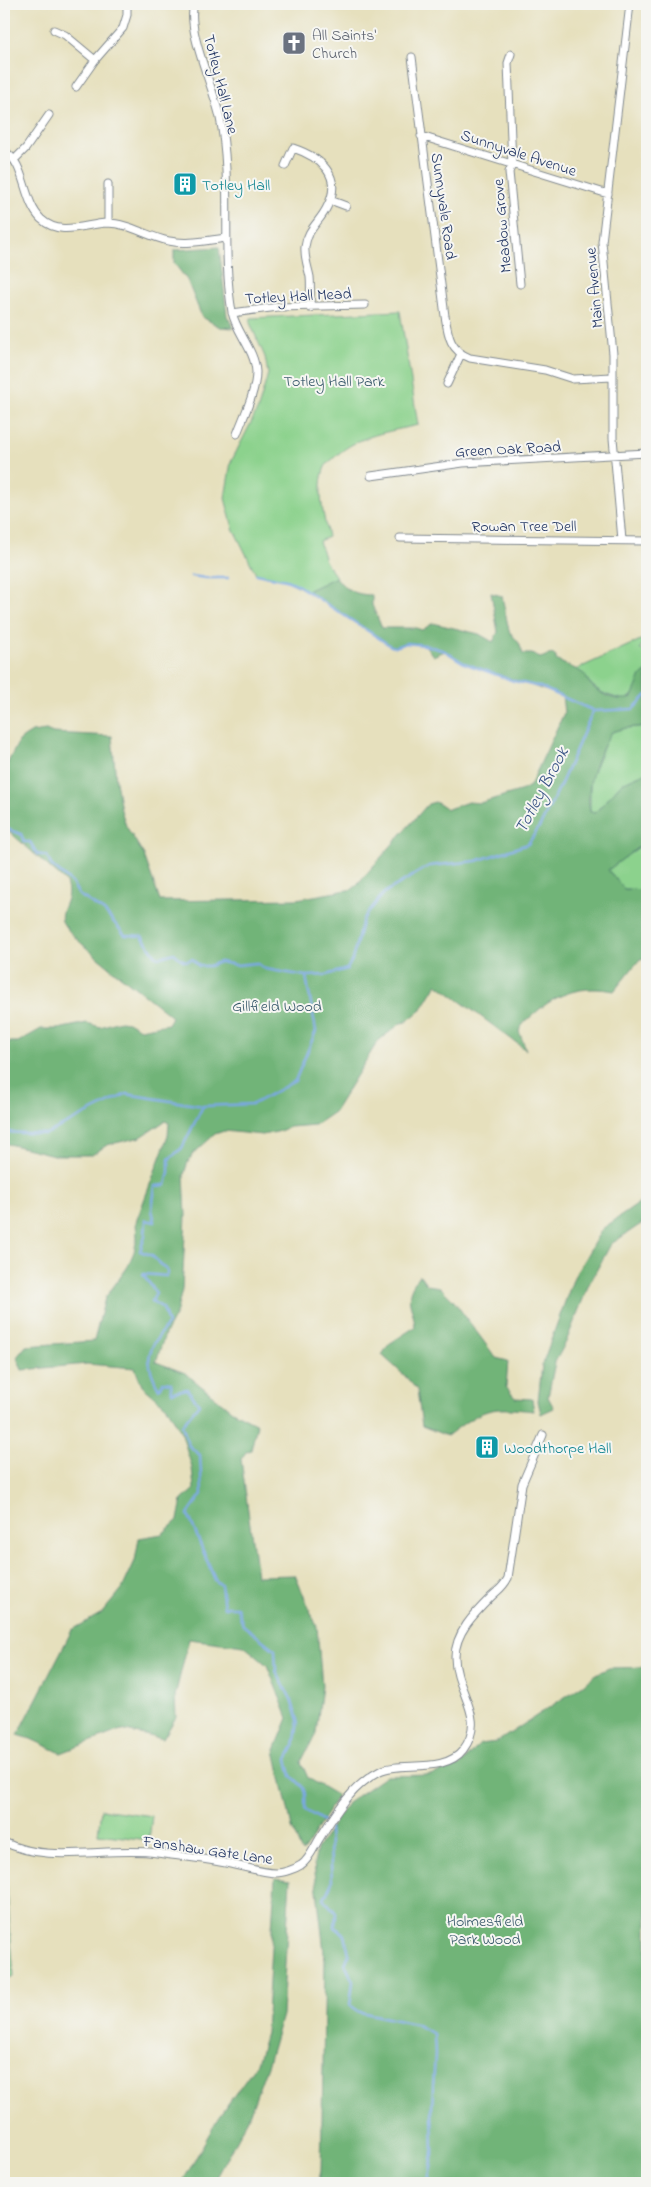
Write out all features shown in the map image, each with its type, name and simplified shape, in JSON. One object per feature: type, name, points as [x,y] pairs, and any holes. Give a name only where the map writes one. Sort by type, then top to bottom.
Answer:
[{"type":"street","points":[[76,87],[95,60],[123,28],[128,4]]},
{"type":"street","name":"Totley Hall Lane","points":[[194,4],[192,20],[222,129],[226,169],[226,238],[232,313],[253,361],[256,373],[238,434]]},
{"type":"street","name":"Main Avenue","points":[[622,540],[613,438],[613,354],[602,250],[630,4]]},
{"type":"street","points":[[54,30],[65,35],[95,60]]},
{"type":"street","name":"Meadow Grove","points":[[511,54],[508,63],[512,165],[510,172],[520,284]]},
{"type":"street","name":"Sunnyvale Road","points":[[412,57],[449,337],[453,346],[461,354]]},
{"type":"street","points":[[15,159],[26,148],[49,115]]},
{"type":"street","name":"Sunnyvale Avenue","points":[[422,136],[608,194]]},
{"type":"street","points":[[286,166],[293,148],[313,155],[328,170],[332,184],[330,200],[324,213],[310,232],[305,246],[310,285],[310,308]]},
{"type":"street","points":[[4,151],[15,159],[30,203],[48,225],[65,229],[108,223],[132,228],[172,242],[182,243],[226,238]]},
{"type":"street","points":[[108,184],[108,223]]},
{"type":"street","points":[[330,200],[346,206]]},
{"type":"street","name":"Totley Hall Mead","points":[[232,313],[278,307],[310,308],[365,305]]},
{"type":"street","points":[[447,384],[461,354],[470,358],[544,370],[573,379],[612,377]]},
{"type":"street","name":"Green Oak Road","points":[[371,476],[463,463],[647,453]]},
{"type":"street","name":"Rowan Tree Dell","points":[[400,538],[647,541]]},
{"type":"street","name":"Fanshaw Gate Lane","points":[[4,1842],[18,1849],[69,1854],[153,1852],[277,1873],[304,1864],[346,1798],[381,1771],[428,1766],[450,1759],[462,1752],[472,1735],[473,1724],[469,1702],[458,1682],[455,1658],[457,1644],[461,1632],[479,1609],[503,1588],[508,1578],[522,1484],[543,1435]]},
{"type":"green space","points":[[219,247],[227,316],[234,328],[220,327],[202,317],[187,280],[174,263],[174,250]]},
{"type":"green space","name":"Totley Hall Park","points":[[400,311],[418,425],[385,432],[354,443],[325,467],[322,475],[321,493],[328,537],[319,541],[325,561],[336,577],[307,591],[286,580],[256,574],[233,528],[225,498],[231,462],[258,409],[268,374],[265,357],[250,323],[251,318]]},
{"type":"green space","name":"Gillfield Wood","points":[[336,577],[351,591],[372,595],[372,605],[382,628],[416,628],[422,630],[433,623],[479,634],[493,642],[498,632],[491,593],[502,596],[509,631],[519,643],[523,654],[532,654],[540,658],[552,654],[556,657],[556,660],[584,674],[596,690],[620,699],[632,697],[641,676],[647,671],[647,726],[626,728],[612,732],[597,760],[591,780],[589,801],[590,812],[595,813],[622,783],[647,772],[647,793],[645,799],[647,802],[647,834],[640,846],[608,870],[624,889],[647,890],[647,958],[640,959],[614,991],[592,989],[571,992],[543,1006],[525,1022],[519,1031],[526,1050],[437,984],[422,1009],[378,1041],[334,1112],[315,1125],[290,1127],[262,1135],[224,1131],[215,1134],[192,1155],[187,1164],[184,1175],[186,1216],[182,1290],[176,1314],[165,1334],[156,1362],[185,1373],[232,1411],[257,1424],[251,1450],[246,1452],[241,1459],[257,1576],[295,1575],[317,1627],[322,1686],[316,1733],[301,1762],[308,1778],[337,1795],[302,1853],[292,1828],[275,1750],[288,1718],[267,1665],[244,1646],[189,1639],[175,1696],[176,1717],[163,1739],[121,1730],[61,1753],[18,1735],[72,1630],[102,1613],[122,1589],[135,1561],[139,1538],[162,1534],[178,1520],[182,1500],[194,1489],[192,1468],[182,1434],[167,1407],[142,1386],[135,1368],[87,1364],[22,1370],[17,1357],[26,1346],[94,1341],[105,1298],[127,1268],[134,1252],[137,1238],[136,1222],[168,1136],[169,1123],[165,1121],[141,1137],[107,1145],[92,1155],[54,1155],[4,1143],[4,1042],[18,1042],[41,1029],[58,1029],[87,1023],[100,1027],[120,1021],[128,1022],[140,1029],[168,1024],[172,1017],[94,955],[68,930],[61,916],[68,893],[65,881],[4,827],[4,770],[19,741],[32,732],[46,730],[53,733],[112,736],[121,810],[126,826],[144,855],[160,901],[297,899],[353,889],[428,804],[435,802],[448,809],[468,802],[480,803],[523,790],[530,786],[564,713],[562,696],[464,663],[445,651],[433,656],[425,645],[406,643],[395,647],[391,646],[307,591]]},
{"type":"green space","points":[[647,637],[647,640],[640,649],[647,652],[647,671],[643,674],[633,694],[626,700],[602,692],[575,670]]},
{"type":"green space","points":[[647,726],[647,772],[622,783],[595,813],[590,812],[590,778],[606,741],[612,732],[626,728]]},
{"type":"green space","points":[[647,834],[647,890],[624,889],[608,870],[640,846]]},
{"type":"green space","points":[[647,1198],[647,1220],[611,1244],[589,1284],[566,1342],[555,1362],[548,1397],[554,1408],[541,1414],[538,1401],[542,1365],[574,1277],[602,1229]]},
{"type":"green space","points":[[420,1275],[427,1285],[440,1287],[453,1300],[496,1358],[508,1361],[506,1387],[515,1398],[532,1399],[534,1411],[496,1409],[487,1411],[479,1414],[447,1436],[422,1426],[417,1390],[382,1355],[389,1344],[415,1327],[410,1295],[414,1283]]},
{"type":"green space","name":"Holmesfield Park Wood","points":[[647,1667],[647,2183],[318,2183],[321,2171],[325,1961],[314,1863],[317,1849],[347,1803],[386,1776],[430,1775],[459,1766],[480,1744],[497,1742],[583,1685],[596,1674],[609,1668]]},
{"type":"green space","points":[[101,1809],[152,1816],[149,1840],[98,1834]]},
{"type":"green space","points":[[4,1853],[14,1976],[4,1980]]},
{"type":"green space","points":[[275,1878],[290,1880],[282,2015],[268,2063],[248,2118],[213,2183],[182,2183],[218,2118],[257,2063],[266,2033]]},
{"type":"waterway","points":[[256,574],[296,584],[391,646],[395,647],[406,643],[425,645],[445,651],[464,663],[514,681],[540,687],[592,710]]},
{"type":"waterway","points":[[191,576],[228,578]]},
{"type":"waterway","name":"Totley Brook","points":[[4,1132],[46,1134],[126,1094],[203,1106],[253,1104],[295,1081],[316,1031],[306,976],[326,975],[347,969],[352,960],[363,919],[384,893],[429,866],[476,861],[528,844],[541,824],[560,786],[593,711],[633,709],[647,695]]},
{"type":"waterway","points":[[4,824],[9,830],[21,834],[24,842],[30,842],[37,854],[47,856],[51,865],[72,883],[79,895],[104,911],[125,935],[142,936],[156,956],[161,957],[174,953],[184,961],[192,959],[199,966],[209,966],[220,962],[236,965],[257,963],[265,969],[306,976]]},
{"type":"waterway","points":[[203,1106],[182,1148],[169,1159],[166,1185],[155,1186],[152,1210],[155,1222],[146,1220],[145,1236],[140,1251],[151,1255],[167,1270],[167,1276],[143,1274],[156,1293],[152,1301],[163,1308],[168,1324],[155,1341],[149,1362],[159,1389],[163,1382],[171,1383],[172,1392],[187,1389],[199,1404],[182,1425],[189,1446],[200,1455],[202,1494],[188,1514],[215,1580],[221,1585],[224,1607],[237,1607],[243,1625],[275,1650],[276,1671],[291,1699],[298,1720],[294,1746],[287,1759],[291,1776],[300,1783],[304,1790],[305,1810],[325,1822]]},
{"type":"waterway","points":[[329,1828],[332,1882],[324,1899],[336,1913],[335,1927],[345,1935],[349,1954],[345,1964],[353,1981],[350,2005],[356,2011],[415,2024],[434,2034],[433,2155],[428,2183]]},
{"type":"place","name":"All Saints' Church","points":[[294,43]]},
{"type":"place","name":"Totley Hall","points":[[185,184]]},
{"type":"place","name":"Woodthorpe Hall","points":[[487,1447]]}]
